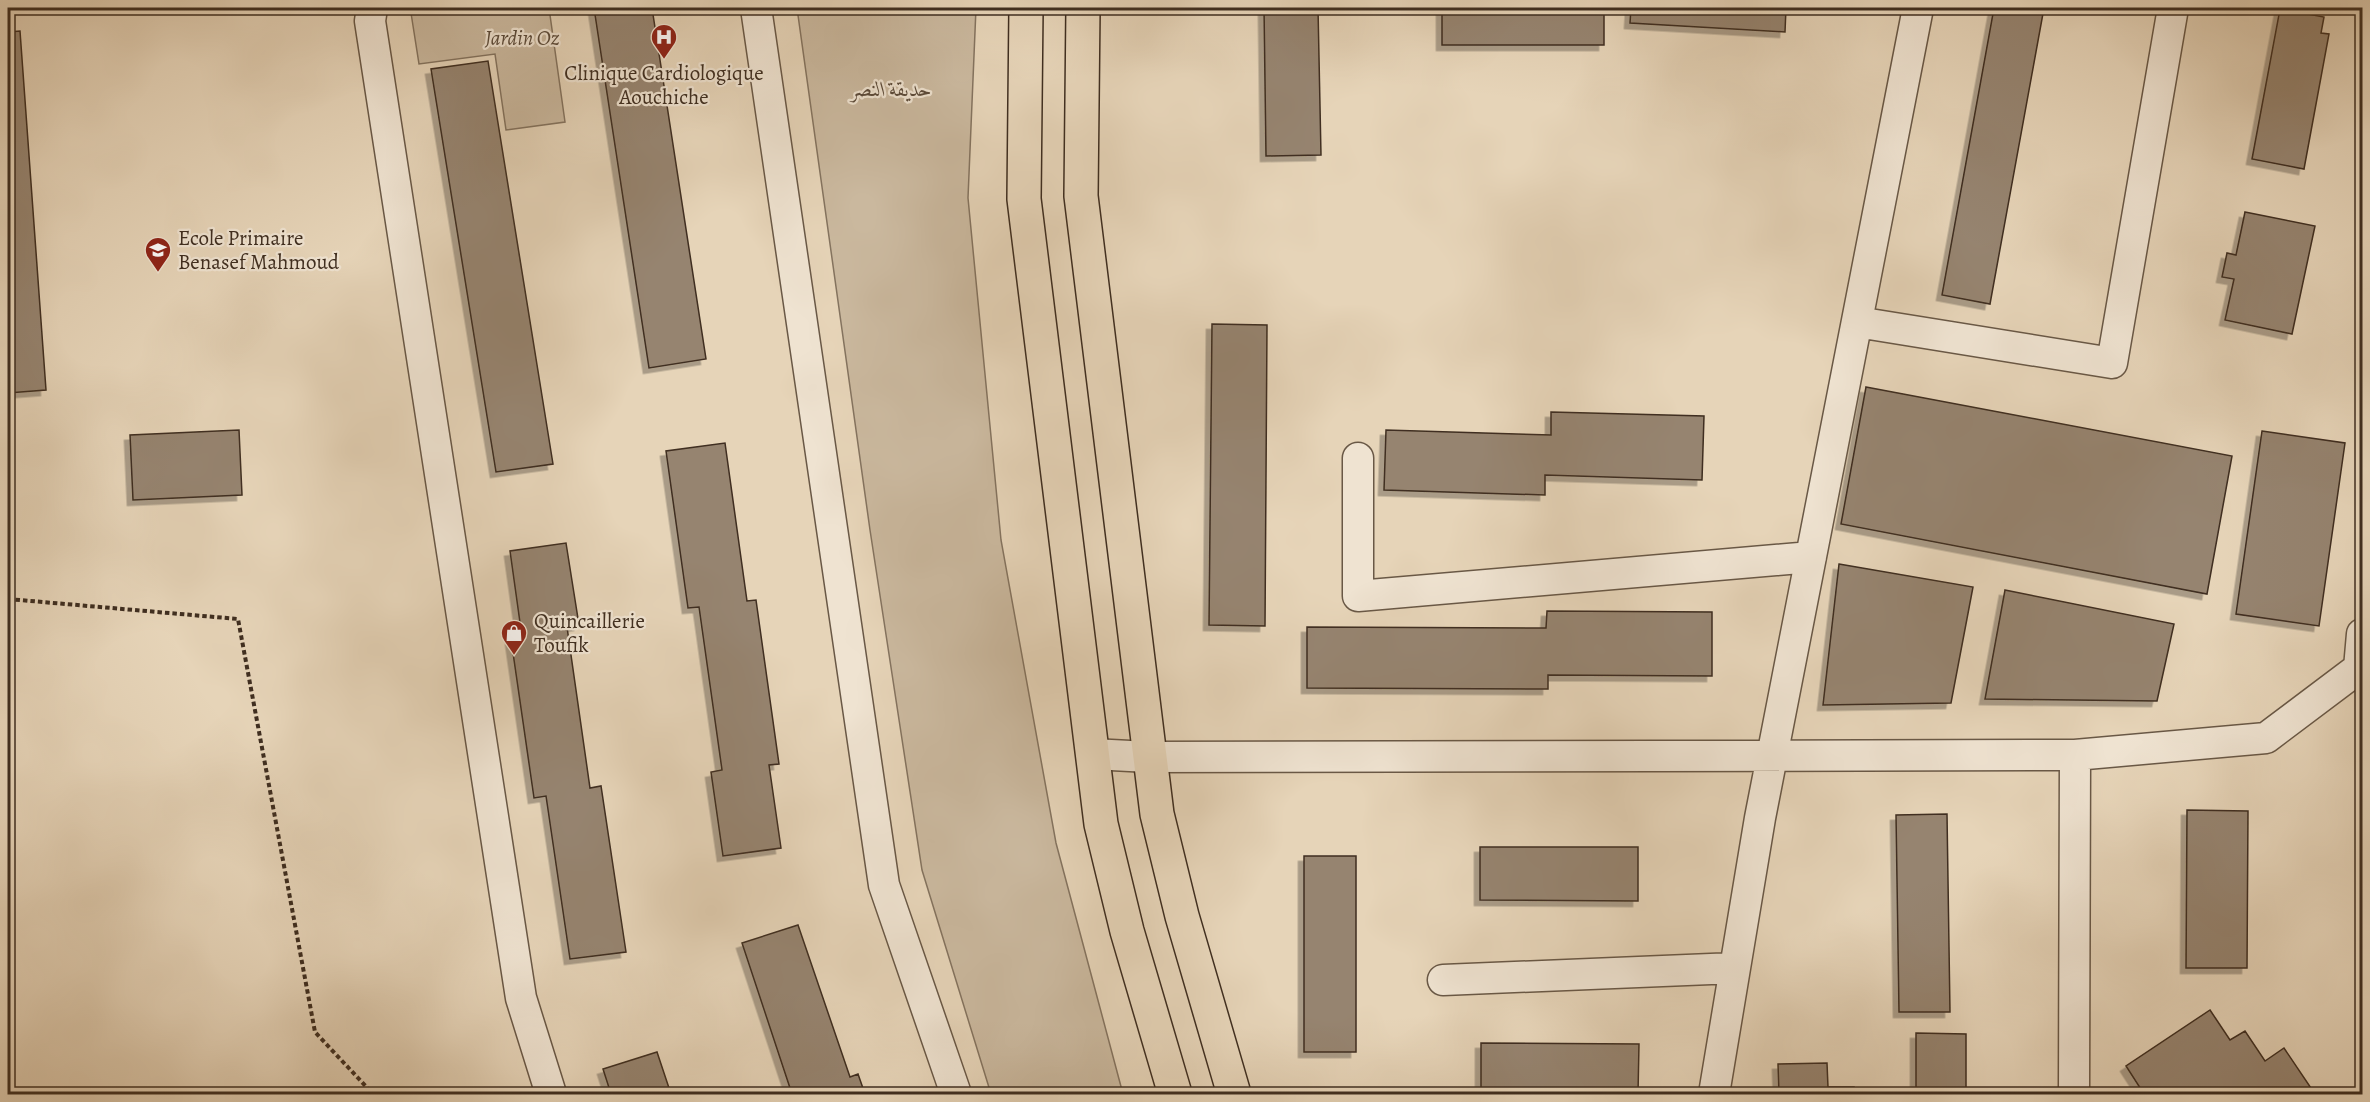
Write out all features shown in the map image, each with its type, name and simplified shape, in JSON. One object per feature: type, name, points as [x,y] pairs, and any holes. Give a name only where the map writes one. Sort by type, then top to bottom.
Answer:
[{"type":"main road","points":[[1026,8],[1024,199],[1101,824],[1122,909],[1175,1095]]},
{"type":"main road","points":[[1083,8],[1081,196],[1149,757],[1157,814],[1182,916],[1234,1095]]},
{"type":"street","points":[[372,8],[370,21],[521,998],[551,1095]]},
{"type":"street","points":[[756,8],[884,885],[956,1095]]},
{"type":"street","points":[[1714,1095],[1773,755],[1918,8]]},
{"type":"street","points":[[1857,322],[2112,363],[2173,8]]},
{"type":"street","points":[[1358,458],[1358,596],[1811,557]]},
{"type":"street","points":[[1092,754],[1149,757],[2075,755],[2266,738],[2359,668],[2362,634]]},
{"type":"street","points":[[2074,1095],[2075,755]]},
{"type":"street","points":[[1443,980],[1735,968]]},
{"type":"path","points":[[8,599],[238,619],[315,1032],[373,1095]]},
{"type":"green space","name":"Jardin Oz","points":[[450,8],[549,8],[565,122],[506,130],[495,54],[419,64],[411,13]]},
{"type":"green space","name":"حديقة النصر","points":[[797,8],[976,8],[968,198],[1001,540],[1056,843],[1123,1094],[991,1094],[922,870],[870,530]]},
{"type":"building","points":[[594,8],[652,8],[706,359],[649,368]]},
{"type":"building","points":[[1264,8],[1318,8],[1321,155],[1266,156]]},
{"type":"building","points":[[1442,8],[1604,8],[1604,45],[1442,45]]},
{"type":"building","points":[[1631,8],[1786,8],[1785,32],[1630,23]]},
{"type":"building","points":[[1994,8],[2044,8],[1990,304],[1942,295]]},
{"type":"building","points":[[2280,9],[2324,17],[2321,33],[2329,34],[2304,169],[2252,159]]},
{"type":"building","points":[[20,31],[46,390],[8,393],[8,32]]},
{"type":"building","points":[[488,61],[553,464],[496,472],[431,69]]},
{"type":"building","points":[[2245,212],[2315,226],[2292,334],[2225,320],[2234,279],[2222,277],[2227,253],[2236,255]]},
{"type":"building","points":[[1212,324],[1267,325],[1265,626],[1209,625]]},
{"type":"building","points":[[1866,387],[2232,456],[2207,594],[1841,524]]},
{"type":"building","points":[[1551,412],[1704,416],[1702,480],[1545,475],[1545,495],[1384,490],[1386,430],[1551,435]]},
{"type":"building","points":[[239,430],[242,495],[133,500],[130,435]]},
{"type":"building","points":[[2262,431],[2345,443],[2319,626],[2236,614]]},
{"type":"building","points":[[725,443],[747,601],[756,600],[779,764],[769,765],[781,848],[723,856],[711,772],[722,770],[699,607],[688,608],[666,451]]},
{"type":"building","points":[[566,543],[579,625],[567,627],[590,788],[601,786],[626,952],[570,959],[546,796],[534,798],[511,639],[522,637],[510,551]]},
{"type":"building","points":[[1839,564],[1973,587],[1951,703],[1823,705]]},
{"type":"building","points":[[2005,590],[2174,624],[2157,701],[1985,699]]},
{"type":"building","points":[[1547,611],[1712,612],[1712,676],[1548,675],[1548,689],[1307,688],[1307,627],[1546,628]]},
{"type":"building","points":[[2187,810],[2248,811],[2247,968],[2186,968]]},
{"type":"building","points":[[1947,814],[1950,1012],[1899,1012],[1896,815]]},
{"type":"building","points":[[1480,847],[1638,847],[1638,901],[1480,900]]},
{"type":"building","points":[[1304,856],[1356,856],[1356,1052],[1304,1052]]},
{"type":"building","points":[[798,925],[850,1077],[858,1074],[865,1094],[804,1094],[803,1091],[792,1094],[742,943]]},
{"type":"building","points":[[2210,1010],[2230,1040],[2245,1031],[2265,1061],[2284,1048],[2315,1094],[2144,1094],[2126,1066]]},
{"type":"building","points":[[1916,1033],[1966,1034],[1966,1094],[1916,1094]]},
{"type":"building","points":[[1481,1043],[1639,1044],[1638,1094],[1481,1094]]},
{"type":"building","points":[[657,1052],[671,1094],[611,1094],[603,1069]]},
{"type":"building","points":[[1827,1063],[1828,1087],[1854,1087],[1854,1094],[1779,1094],[1778,1064]]},
{"type":"place","name":"Clinique Cardiologique Aouchiche","points":[[664,60]]},
{"type":"place","name":"Ecole Primaire Benasef Mahmoud","points":[[158,273]]},
{"type":"place","name":"Quincaillerie Toufik","points":[[514,656]]}]
